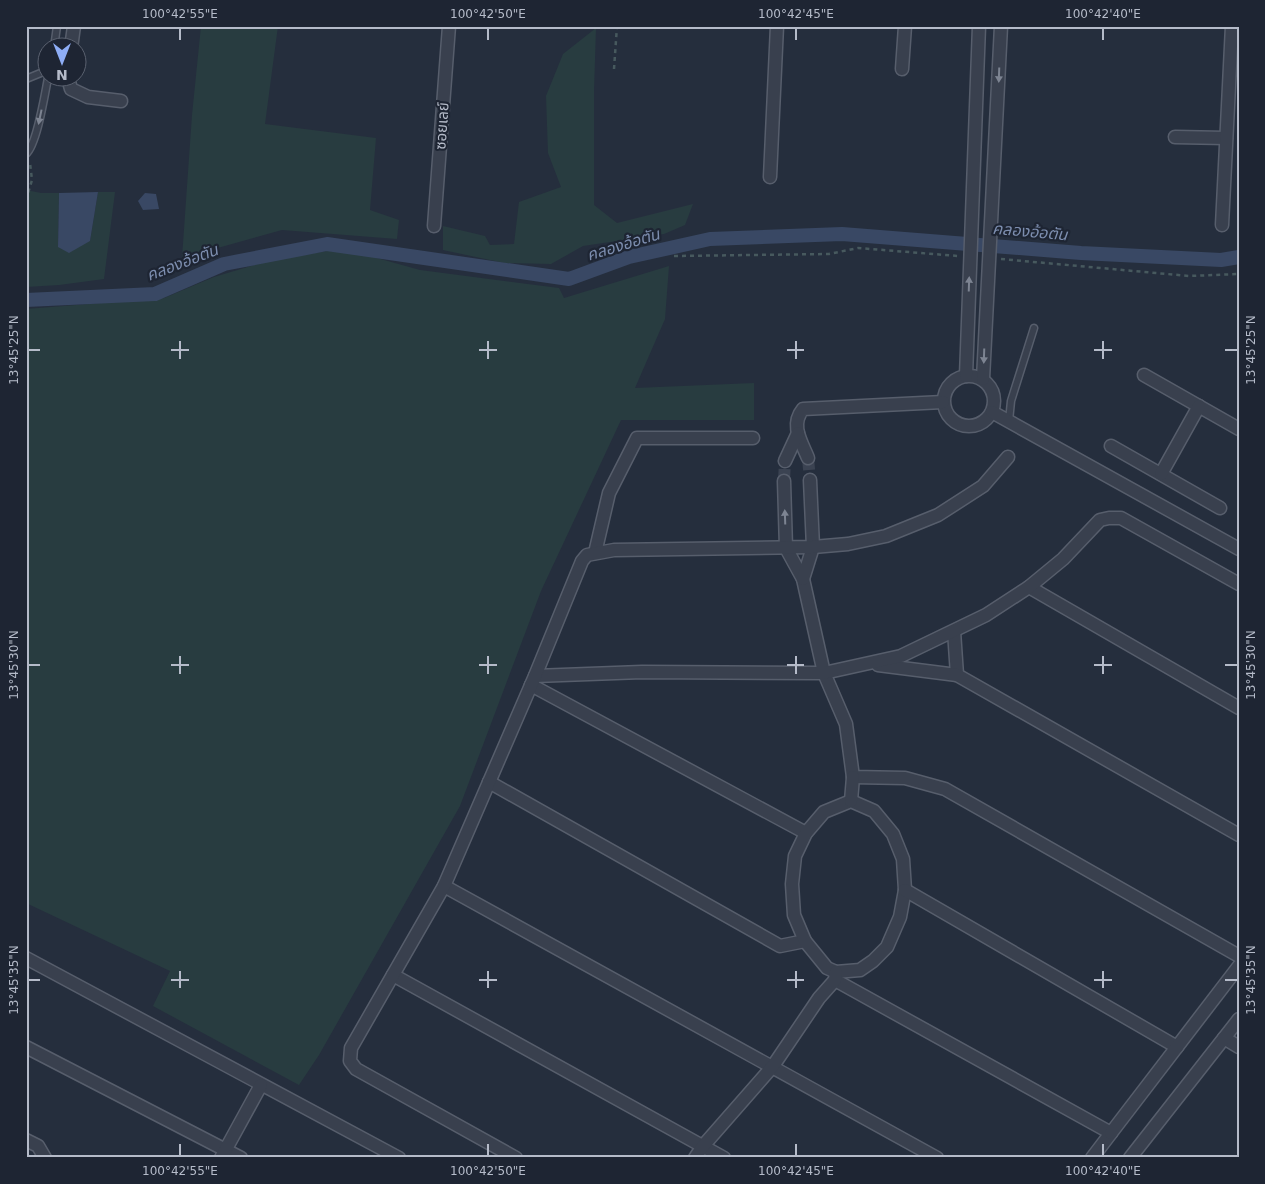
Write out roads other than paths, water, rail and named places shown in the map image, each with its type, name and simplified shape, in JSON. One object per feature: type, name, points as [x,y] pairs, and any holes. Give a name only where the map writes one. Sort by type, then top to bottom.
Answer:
[{"type":"street","name":"ซอยเลย์","points":[[434,226],[449,26]]},
{"type":"street","points":[[770,177],[777,26]]},
{"type":"street","points":[[902,69],[905,26]]},
{"type":"street","points":[[966,376],[979,26]]},
{"type":"street","points":[[983,380],[1001,26]]},
{"type":"street","points":[[1222,225],[1232,26]]},
{"type":"street","points":[[71,88],[88,97],[121,101]]},
{"type":"street","points":[[1174,138],[1226,138]]},
{"type":"street","points":[[1144,375],[1239,429]]},
{"type":"street","points":[[966,376],[975,376],[983,380],[990,386],[994,394],[995,403],[992,412],[986,421],[976,426],[964,426],[954,422],[947,413],[944,402],[947,388],[952,382],[966,376]]},
{"type":"street","points":[[808,458],[798,433],[796,420],[803,409],[944,402]]},
{"type":"street","points":[[1162,474],[1199,406]]},
{"type":"street","points":[[992,412],[1238,548]]},
{"type":"street","points":[[785,461],[798,433]]},
{"type":"street","points":[[595,553],[610,493],[637,438],[753,438]]},
{"type":"street","points":[[1111,446],[1220,508]]},
{"type":"street","points":[[516,1158],[356,1069],[350,1061],[351,1048],[444,886],[533,681],[582,560],[587,555],[614,550],[814,547],[848,544],[886,536],[938,514],[983,486],[1008,457]]},
{"type":"street","points":[[784,480],[786,548],[804,579],[824,673],[846,724],[853,777],[851,801]]},
{"type":"street","points":[[804,579],[814,547],[810,480]]},
{"type":"street","points":[[533,681],[642,672],[824,673],[901,656],[986,615],[1029,587],[1063,559],[1100,520],[1109,518],[1121,518],[1239,584]]},
{"type":"street","points":[[1029,587],[1239,708]]},
{"type":"street","points":[[954,630],[957,675]]},
{"type":"street","points":[[868,663],[957,675],[1239,835]]},
{"type":"street","points":[[533,681],[806,833]]},
{"type":"street","points":[[853,777],[905,778],[945,789],[1239,956]]},
{"type":"street","points":[[489,782],[780,946],[805,942]]},
{"type":"street","points":[[695,1158],[703,1146],[773,1066],[836,976],[860,970],[874,961],[887,947],[900,917],[904,890],[903,859],[893,834],[874,811],[851,801],[824,812],[806,833],[795,856],[792,884],[794,914],[805,942],[836,976],[1110,1133]]},
{"type":"street","points":[[444,886],[937,1158]]},
{"type":"street","points":[[904,890],[1177,1047]]},
{"type":"street","points":[[26,958],[399,1158]]},
{"type":"street","points":[[1092,1158],[1239,966]]},
{"type":"street","points":[[394,974],[724,1158]]},
{"type":"street","points":[[1130,1158],[1239,1019]]},
{"type":"street","points":[[1224,1038],[1239,1046]]},
{"type":"street","points":[[26,1047],[223,1154],[241,1158]]},
{"type":"street","points":[[223,1154],[262,1085]]},
{"type":"street","points":[[26,1140],[38,1146],[45,1158]]},
{"type":"lane","points":[[26,79],[38,74]]},
{"type":"lane","points":[[28,152],[38,125],[46,88]]},
{"type":"lane","points":[[1009,421],[1012,400],[1034,328]]},
{"type":"water","points":[[98,192],[90,241],[69,253],[58,247],[59,193]]},
{"type":"water","points":[[145,193],[156,194],[159,209],[143,210],[138,201]]},
{"type":"waterway","name":"คลองอ้อตัน","points":[[26,300],[155,294],[224,264],[327,244],[569,279],[629,257],[710,239],[842,234],[1081,253],[1221,260],[1239,257]]},
{"type":"tunnel","points":[[808,458],[810,480]]},
{"type":"tunnel","points":[[784,481],[785,461]]}]
